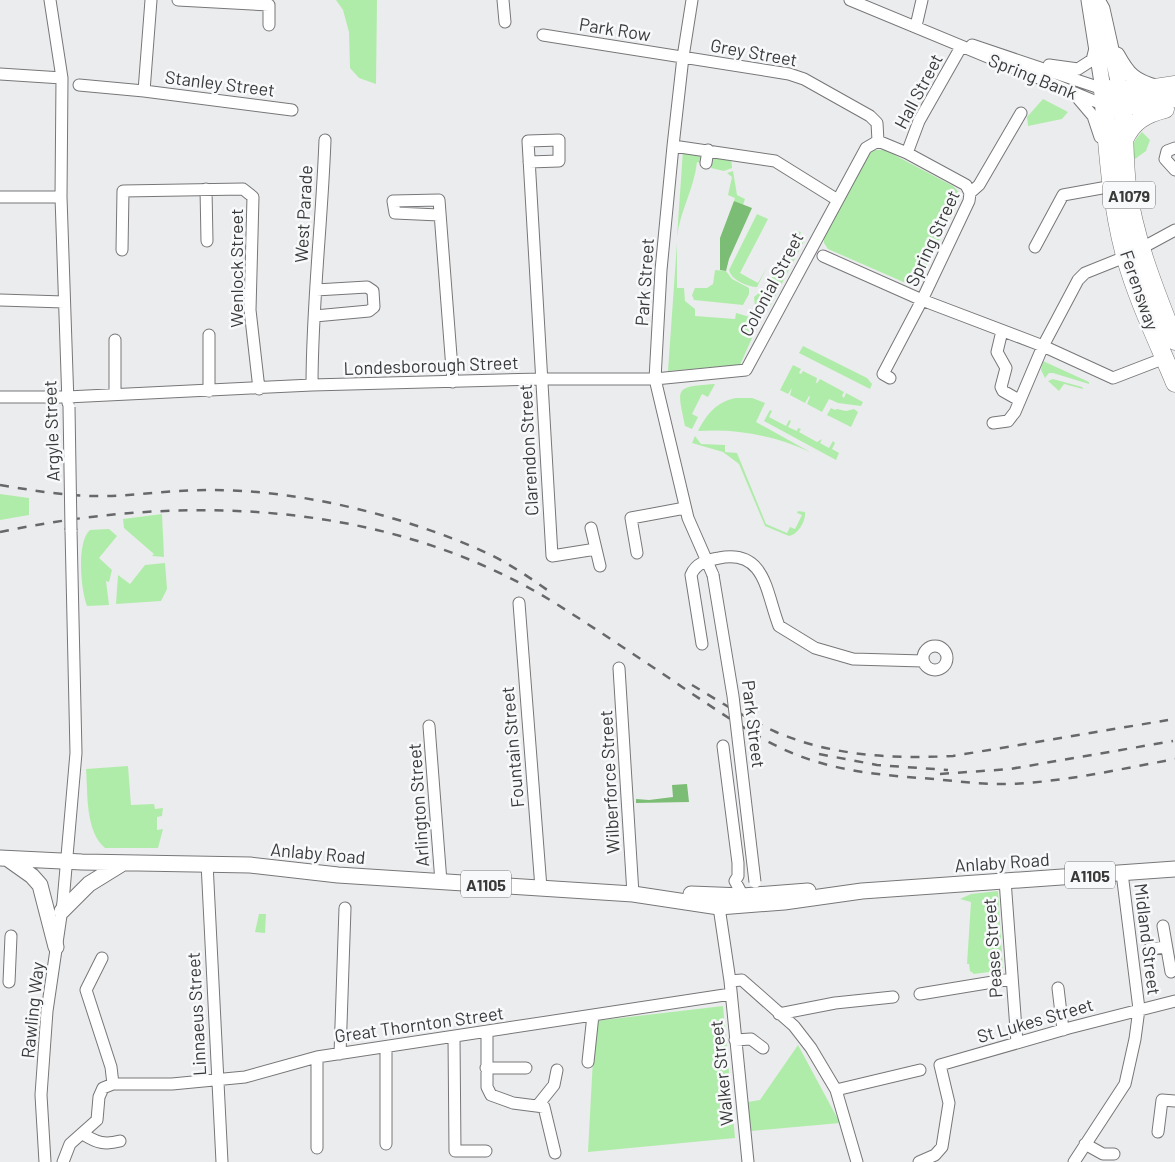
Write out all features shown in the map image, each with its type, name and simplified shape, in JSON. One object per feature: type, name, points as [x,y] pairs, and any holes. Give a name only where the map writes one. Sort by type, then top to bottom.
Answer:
[{"type":"highway","points":[[1113,97],[1166,86]]},
{"type":"highway","points":[[1113,97],[1144,105],[1175,98]]},
{"type":"highway","name":"Ferensway","points":[[1113,97],[1124,140],[1133,253],[1133,282],[1175,383]]},
{"type":"highway","name":"Ferensway","points":[[1113,97],[1112,181],[1133,253],[1175,341]]},
{"type":"highway","points":[[1124,140],[1129,129],[1144,116],[1175,107]]},
{"type":"main road","points":[[1089,0],[1095,47],[1113,97]]},
{"type":"main road","points":[[1097,0],[1102,9],[1108,36],[1113,97]]},
{"type":"main road","points":[[1108,36],[1125,70],[1138,82],[1166,86]]},
{"type":"main road","points":[[4,859],[32,876],[40,885],[56,947]]},
{"type":"main road","name":"Anlaby Road","points":[[4,859],[67,862],[207,863],[441,882],[633,894],[719,907],[754,894]]},
{"type":"main road","points":[[62,911],[89,884],[124,862]]},
{"type":"main road","name":"Anlaby Road","points":[[633,894],[646,891],[754,894],[784,902],[862,891],[1175,869]]},
{"type":"street","name":"Argyle Street","points":[[50,0],[62,78],[61,198],[76,754],[67,862]]},
{"type":"street","name":"Stanley Street","points":[[144,91],[150,0]]},
{"type":"street","points":[[178,0],[244,2],[269,5],[269,25]]},
{"type":"street","points":[[503,0],[504,22]]},
{"type":"street","name":"Park Street","points":[[692,0],[683,57],[673,146],[661,270],[655,379],[685,508],[713,575],[733,696],[754,894]]},
{"type":"street","name":"Spring Bank","points":[[850,0],[1070,91],[1113,97]]},
{"type":"street","points":[[916,26],[922,0]]},
{"type":"street","name":"Park Row","points":[[543,35],[683,57]]},
{"type":"street","points":[[961,45],[986,43],[1057,68],[1078,69],[1092,60],[1095,47]]},
{"type":"street","name":"Spring Bank","points":[[961,45],[980,46],[1113,97]]},
{"type":"street","name":"Hall Street","points":[[907,153],[919,121],[961,45]]},
{"type":"street","name":"Grey Street","points":[[683,57],[789,74],[804,79],[870,116],[877,123],[878,141]]},
{"type":"street","points":[[0,74],[62,78]]},
{"type":"street","name":"Stanley Street","points":[[79,84],[292,110]]},
{"type":"street","points":[[1035,247],[1062,195],[1112,181],[1103,159],[1098,126],[1093,116],[1070,91]]},
{"type":"street","name":"Spring Street","points":[[890,378],[883,374],[922,300],[969,201],[970,193],[979,185],[1021,113]]},
{"type":"street","name":"West Parade","points":[[312,385],[325,140]]},
{"type":"street","points":[[878,141],[907,153],[966,185],[970,193]]},
{"type":"street","name":"Colonial Street","points":[[655,379],[746,370],[777,315],[836,199],[866,148],[878,141]]},
{"type":"street","points":[[673,146],[774,161],[836,199]]},
{"type":"street","points":[[706,163],[708,150]]},
{"type":"street","points":[[1171,150],[1165,159],[1175,170]]},
{"type":"street","name":"Clarendon Street","points":[[529,162],[552,556],[596,549]]},
{"type":"street","name":"Wenlock Street","points":[[206,189],[207,241]]},
{"type":"street","name":"Wenlock Street","points":[[122,250],[123,191],[242,189],[253,197],[250,310],[259,389]]},
{"type":"street","points":[[0,198],[61,198]]},
{"type":"street","points":[[439,215],[452,382]]},
{"type":"street","points":[[993,423],[1008,421],[1043,346],[1078,280],[1085,272],[1133,253],[1175,230]]},
{"type":"street","points":[[824,256],[922,300],[1043,346],[1113,378],[1165,358]]},
{"type":"street","points":[[315,316],[369,311],[374,307],[372,291],[367,287],[316,290]]},
{"type":"street","points":[[0,300],[64,302]]},
{"type":"street","points":[[1002,332],[997,352],[1006,368],[1001,387],[1003,391],[1019,400]]},
{"type":"street","points":[[210,335],[210,391]]},
{"type":"street","points":[[115,340],[115,393]]},
{"type":"street","name":"Londesborough Street","points":[[0,397],[68,402],[115,393],[210,391],[312,385],[541,379],[655,379]]},
{"type":"street","points":[[637,553],[631,518],[685,508]]},
{"type":"street","points":[[591,528],[600,566]]},
{"type":"street","points":[[702,644],[691,575],[694,568],[707,560],[732,556],[748,558],[764,577],[779,626],[815,648],[853,659],[923,661]]},
{"type":"street","name":"Fountain Street","points":[[519,603],[541,888]]},
{"type":"street","name":"Wilberforce Street","points":[[619,668],[633,894]]},
{"type":"street","name":"Arlington Street","points":[[429,726],[441,882]]},
{"type":"street","name":"Park Street","points":[[723,746],[738,862],[738,876],[735,881],[754,894]]},
{"type":"street","name":"Rawling Way","points":[[45,1162],[41,1095],[47,1011],[62,911],[67,862]]},
{"type":"street","name":"Linnaeus Street","points":[[207,863],[222,1162]]},
{"type":"street","name":"Midland Street","points":[[1074,1162],[1125,1084],[1139,1009],[1140,949],[1122,873]]},
{"type":"street","name":"Pease Street","points":[[1005,880],[1017,1042]]},
{"type":"street","name":"Walker Street","points":[[719,907],[730,981],[734,1040],[748,1162]]},
{"type":"street","points":[[340,1054],[345,908]]},
{"type":"street","points":[[1163,926],[1170,972]]},
{"type":"street","points":[[9,982],[5,958],[11,936]]},
{"type":"street","points":[[1140,949],[1166,947]]},
{"type":"street","points":[[63,1162],[70,1144],[97,1120],[100,1110],[99,1097],[103,1088],[113,1084],[111,1067],[86,990],[102,958]]},
{"type":"street","points":[[920,994],[1011,979]]},
{"type":"street","points":[[730,981],[742,980],[802,1034],[836,1090],[857,1162]]},
{"type":"street","points":[[1058,988],[1063,1030]]},
{"type":"street","name":"Great Thornton Street","points":[[113,1084],[218,1080],[245,1076],[317,1057],[731,994]]},
{"type":"street","points":[[779,1014],[835,1003],[893,997]]},
{"type":"street","name":"St Lukes Street","points":[[919,1162],[935,1155],[942,1148],[949,1103],[940,1065],[1017,1042],[1175,1001]]},
{"type":"street","points":[[588,1062],[592,1015]]},
{"type":"street","points":[[486,1032],[487,1087],[491,1095],[512,1103],[544,1107],[555,1153]]},
{"type":"street","points":[[454,1037],[454,1152],[486,1152]]},
{"type":"street","points":[[734,1040],[751,1039],[764,1048]]},
{"type":"street","points":[[386,1047],[386,1144]]},
{"type":"street","points":[[317,1057],[317,1148]]},
{"type":"street","points":[[486,1068],[526,1068]]},
{"type":"street","points":[[538,1106],[554,1085],[557,1070]]},
{"type":"street","points":[[836,1090],[920,1070]]},
{"type":"street","points":[[1158,1132],[1162,1100],[1175,1101]]},
{"type":"street","points":[[83,1134],[106,1145],[120,1141]]},
{"type":"street","points":[[1085,1144],[1102,1154],[1114,1154]]},
{"type":"green space","points":[[336,0],[377,0],[376,84],[359,78],[350,68],[349,32],[343,10]]},
{"type":"green space","points":[[1043,99],[1068,112],[1062,119],[1028,126],[1027,117]]},
{"type":"green space","points":[[1142,132],[1150,140],[1146,151],[1135,159],[1132,151],[1133,144]]},
{"type":"green space","points":[[683,150],[702,153],[702,163],[697,162],[677,237]]},
{"type":"green space","points":[[874,150],[885,150],[953,186],[958,191],[960,197],[920,279],[914,284],[908,284],[828,249],[824,243],[824,236],[869,153]]},
{"type":"green space","points":[[714,156],[731,158],[732,168],[724,171],[711,168]]},
{"type":"green space","points":[[733,171],[737,195],[745,199],[743,205],[734,201],[735,198],[728,195],[732,177],[727,173]]},
{"type":"green space","points":[[734,201],[752,208],[729,259],[726,271],[720,270],[720,238]]},
{"type":"green space","points":[[757,214],[768,219],[740,273],[758,283],[767,267],[757,287],[740,282],[730,274],[729,270]]},
{"type":"green space","points":[[796,231],[801,232],[799,237],[803,238],[804,241],[769,308],[764,311],[755,306],[754,297],[770,284],[776,265],[789,249],[792,235]]},
{"type":"green space","points":[[677,243],[677,288],[684,288],[685,301],[695,309],[695,316],[735,319],[736,313],[760,320],[740,365],[668,371]]},
{"type":"green space","points":[[715,270],[726,271],[732,279],[749,288],[749,294],[743,305],[694,300],[692,295],[695,288],[707,288],[713,284]]},
{"type":"green space","points":[[803,346],[867,378],[872,384],[870,389],[799,353]]},
{"type":"green space","points":[[1043,361],[1089,382],[1089,384],[1053,373],[1049,373],[1045,378],[1041,370]]},
{"type":"green space","points":[[793,365],[801,369],[799,373],[801,374],[803,371],[817,378],[816,383],[820,379],[844,392],[842,396],[844,398],[846,393],[863,402],[861,406],[838,403],[829,399],[822,412],[807,404],[809,396],[805,403],[790,395],[792,388],[788,394],[780,390]]},
{"type":"green space","points":[[1053,379],[1082,387],[1083,389],[1064,384],[1059,391],[1048,381]]},
{"type":"green space","points":[[715,384],[708,397],[702,394],[692,414],[698,417],[692,429],[685,426],[680,396],[682,392],[685,388],[692,386]]},
{"type":"green space","points":[[736,398],[752,398],[765,403],[756,422],[810,452],[797,446],[755,434],[712,430],[698,431],[713,410],[723,402]]},
{"type":"green space","points":[[831,408],[846,411],[854,409],[858,412],[851,427],[827,415]]},
{"type":"green space","points":[[770,410],[772,411],[769,417],[786,426],[789,420],[791,421],[788,427],[797,431],[798,428],[801,429],[799,432],[817,442],[822,439],[820,443],[829,448],[833,441],[835,443],[832,449],[839,453],[836,460],[764,421]]},
{"type":"green space","points":[[695,436],[701,444],[725,445],[725,452],[737,453],[766,524],[787,533],[790,527],[795,529],[802,515],[797,513],[798,511],[805,512],[801,527],[789,536],[765,526],[739,464],[723,452],[692,443]]},
{"type":"green space","points":[[0,494],[29,498],[29,515],[0,520]]},
{"type":"green space","points":[[162,514],[164,557],[152,556],[154,554],[124,528],[123,519]]},
{"type":"green space","points":[[109,529],[117,536],[99,558],[112,570],[109,582],[106,581],[109,605],[87,606],[81,567],[83,545],[90,530]]},
{"type":"green space","points":[[165,563],[167,589],[161,601],[116,604],[118,575],[130,584],[145,565]]},
{"type":"green space","points":[[128,766],[131,805],[154,804],[155,809],[163,808],[162,816],[157,817],[157,830],[163,829],[158,848],[105,848],[94,832],[89,811],[86,769]]},
{"type":"green space","points":[[687,784],[689,802],[636,803],[636,799],[649,800],[673,797],[672,785]]},
{"type":"green space","points":[[998,891],[1003,970],[974,974],[970,971],[969,964],[967,964],[971,902],[960,899],[971,894]]},
{"type":"green space","points":[[259,914],[266,914],[265,933],[255,932]]},
{"type":"green space","points":[[723,1006],[735,1138],[588,1152],[595,1021]]},
{"type":"green space","points":[[798,1045],[840,1123],[751,1131],[748,1102],[760,1100]]},
{"type":"railway","points":[[0,485],[90,496],[207,490],[242,491],[278,494],[351,507],[457,540],[506,563],[553,594]]},
{"type":"railway","points":[[0,532],[72,519],[145,512],[219,510],[292,515],[363,527],[434,546],[501,574],[566,610],[749,731],[779,747],[811,760],[856,771],[887,775],[1004,784],[1064,779],[1175,759]]},
{"type":"railway","points":[[692,685],[733,710],[776,732],[797,740],[841,751],[885,756],[953,756],[1168,720]]},
{"type":"railway","points":[[940,774],[1010,769],[1173,741]]},
{"type":"railway","points":[[819,754],[877,765],[948,770]]}]
